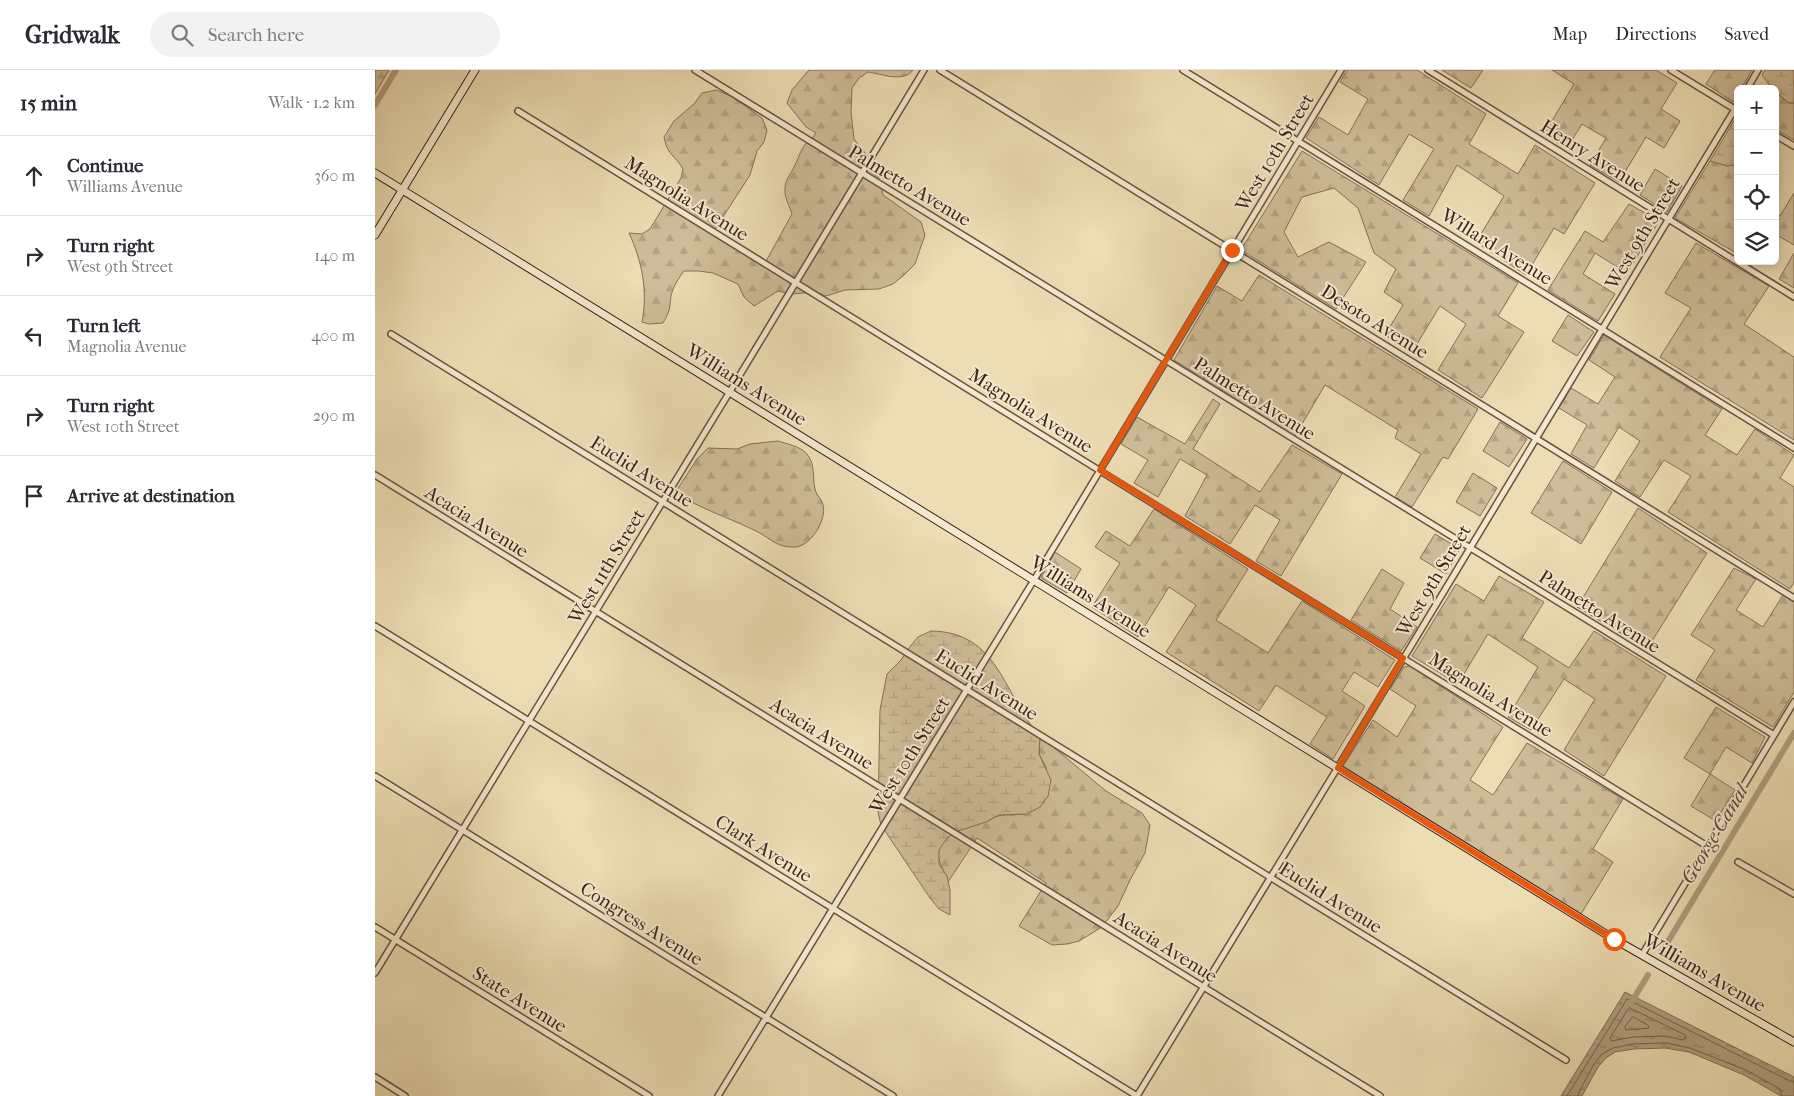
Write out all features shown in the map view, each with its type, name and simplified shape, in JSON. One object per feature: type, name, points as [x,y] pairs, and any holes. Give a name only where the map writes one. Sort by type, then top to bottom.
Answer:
[{"type":"street","points":[[375,235],[475,70]]},
{"type":"street","name":"Palmetto Avenue","points":[[695,70],[1774,736]]},
{"type":"street","name":"West 11th Street","points":[[375,973],[924,70]]},
{"type":"street","name":"Desoto Avenue","points":[[940,70],[1794,598]]},
{"type":"street","name":"Willard Avenue","points":[[1183,70],[1794,448]]},
{"type":"street","name":"West 10th Street","points":[[718,1096],[1034,580],[1341,70]]},
{"type":"street","name":"Henry Avenue","points":[[1427,70],[1794,297]]},
{"type":"street","points":[[1671,70],[1734,109]]},
{"type":"street","points":[[1749,85],[1758,70]]},
{"type":"street","name":"Magnolia Avenue","points":[[518,111],[1707,846]]},
{"type":"street","name":"West 9th Street","points":[[1137,1096],[1338,768],[1668,219],[1734,113]]},
{"type":"street","points":[[1779,137],[1794,146]]},
{"type":"street","name":"Williams Avenue","points":[[375,173],[1642,956],[1794,1042]]},
{"type":"street","name":"Euclid Avenue","points":[[391,334],[1567,1060]]},
{"type":"street","name":"Acacia Avenue","points":[[375,475],[1380,1096]]},
{"type":"street","name":"Clark Avenue","points":[[375,626],[1137,1096]]},
{"type":"street","points":[[1642,956],[1794,702]]},
{"type":"street","name":"Congress Avenue","points":[[375,776],[893,1096]]},
{"type":"street","points":[[1737,862],[1794,894]]},
{"type":"street","name":"State Avenue","points":[[375,927],[649,1096]]},
{"type":"street","points":[[375,1077],[405,1096]]},
{"type":"green space","points":[[375,70],[389,70],[375,94]]},
{"type":"green space","points":[[809,70],[913,70],[909,74],[898,77],[868,72],[859,78],[852,88],[851,112],[854,139],[873,163],[883,195],[921,222],[925,235],[915,264],[893,284],[879,289],[845,290],[826,296],[816,292],[791,294],[778,291],[754,306],[744,297],[738,284],[713,273],[684,271],[673,289],[669,312],[663,323],[649,324],[642,322],[644,310],[643,276],[629,233],[642,234],[650,229],[681,178],[683,169],[669,151],[664,137],[674,121],[694,104],[702,93],[716,90],[731,96],[762,118],[767,130],[764,142],[757,151],[750,175],[714,231],[765,263],[792,214],[785,194],[787,181],[803,147],[816,133],[806,127],[787,103],[792,90]]},
{"type":"green space","points":[[1347,70],[1417,70],[1486,114],[1469,144],[1518,174],[1535,145],[1595,183],[1564,234],[1554,228],[1526,275],[1476,242],[1504,196],[1457,165],[1429,216],[1403,200],[1434,149],[1409,134],[1379,185],[1306,138],[1319,117],[1348,135],[1368,99],[1340,82]]},
{"type":"green space","points":[[1442,70],[1483,70],[1471,88]]},
{"type":"green space","points":[[1552,70],[1656,70],[1677,83],[1661,109],[1680,121],[1664,148],[1646,137],[1619,182],[1590,165],[1606,138],[1582,124],[1567,148],[1544,134],[1574,84]]},
{"type":"green space","points":[[1715,70],[1752,70],[1743,85],[1734,85],[1733,102],[1706,84]]},
{"type":"green space","points":[[1765,70],[1794,70],[1794,103],[1789,103],[1779,95],[1779,85],[1770,85],[1762,75]]},
{"type":"green space","points":[[1779,95],[1789,103],[1794,103],[1794,140],[1779,131]]},
{"type":"green space","points":[[1734,121],[1734,165],[1728,166],[1710,161]]},
{"type":"green space","points":[[1302,151],[1518,283],[1498,316],[1524,332],[1482,398],[1438,370],[1466,324],[1440,306],[1412,352],[1385,335],[1403,305],[1384,292],[1396,269],[1374,253],[1358,208],[1334,188],[1302,197],[1284,232],[1298,257],[1329,242],[1366,262],[1336,309],[1241,250]]},
{"type":"green space","points":[[1710,161],[1728,166],[1734,165],[1734,252],[1675,218]]},
{"type":"green space","points":[[1655,169],[1682,186],[1667,212],[1640,195]]},
{"type":"green space","points":[[1794,193],[1794,245],[1779,236],[1780,216]]},
{"type":"green space","points":[[1629,204],[1659,221],[1627,273],[1595,253],[1583,274],[1615,294],[1598,321],[1548,290],[1585,231],[1603,242]]},
{"type":"green space","points":[[1696,243],[1769,286],[1744,324],[1794,357],[1794,440],[1660,357],[1691,308],[1665,293]]},
{"type":"green space","points":[[1794,253],[1794,288],[1779,279]]},
{"type":"green space","points":[[1259,275],[1478,409],[1448,459],[1443,457],[1412,507],[1395,497],[1421,454],[1395,438],[1398,430],[1325,385],[1295,436],[1174,360],[1217,286],[1242,301]]},
{"type":"green space","points":[[1568,315],[1594,332],[1577,356],[1552,341]]},
{"type":"green space","points":[[1604,335],[1722,409],[1705,435],[1737,455],[1755,429],[1794,455],[1780,478],[1794,487],[1794,582],[1790,589],[1668,512],[1691,476],[1664,460],[1640,497],[1615,481],[1640,441],[1619,427],[1594,468],[1571,454],[1587,425],[1559,408],[1571,388],[1598,404],[1615,377],[1589,360]]},
{"type":"green space","points":[[1213,399],[1220,404],[1193,449],[1260,492],[1292,445],[1342,474],[1281,576],[1256,561],[1280,520],[1255,505],[1230,544],[1185,516],[1207,475],[1180,459],[1158,497],[1134,483],[1148,460],[1121,444],[1137,417],[1185,444]]},
{"type":"green space","points":[[1500,422],[1527,439],[1509,467],[1483,451]]},
{"type":"green space","points":[[778,441],[800,449],[809,457],[816,491],[824,508],[818,529],[802,545],[790,547],[780,545],[758,532],[675,493],[697,459],[708,448],[737,449],[750,444]]},
{"type":"green space","points":[[1563,461],[1612,492],[1581,544],[1531,513]]},
{"type":"green space","points":[[1473,473],[1497,488],[1480,516],[1456,502]]},
{"type":"green space","points":[[1638,508],[1707,553],[1647,649],[1577,607]]},
{"type":"green space","points":[[1154,509],[1248,569],[1216,620],[1268,653],[1302,601],[1395,660],[1378,687],[1354,672],[1342,691],[1365,706],[1333,759],[1310,744],[1327,717],[1276,685],[1259,711],[1166,652],[1196,605],[1169,587],[1138,637],[1092,607],[1120,563],[1095,547],[1106,531],[1130,546]]},
{"type":"green space","points":[[1435,534],[1460,549],[1446,574],[1420,558]]},
{"type":"green space","points":[[1055,552],[1081,569],[1067,593],[1041,578]]},
{"type":"green space","points":[[1734,568],[1756,579],[1736,610],[1763,627],[1783,595],[1794,602],[1794,692],[1773,727],[1696,680],[1715,650],[1691,635]]},
{"type":"green space","points":[[1382,569],[1404,583],[1390,609],[1417,627],[1401,651],[1351,620]]},
{"type":"green space","points":[[1499,576],[1544,602],[1522,638],[1569,668],[1594,631],[1666,676],[1604,776],[1564,750],[1595,699],[1564,679],[1531,730],[1508,717],[1538,667],[1488,634],[1458,684],[1412,656],[1456,584],[1484,601]]},
{"type":"green space","points":[[931,631],[954,634],[972,642],[986,654],[1040,736],[1039,754],[1051,780],[1048,796],[1040,807],[1027,814],[999,815],[986,822],[958,831],[947,838],[939,850],[939,864],[947,876],[950,890],[950,915],[939,909],[930,898],[881,825],[878,812],[880,710],[887,674],[901,660],[918,637]]},
{"type":"green space","points":[[1410,666],[1503,727],[1470,780],[1493,795],[1527,743],[1623,799],[1593,849],[1613,862],[1581,914],[1343,766],[1373,720],[1397,737],[1416,706],[1390,689],[1404,667]]},
{"type":"green space","points":[[1716,707],[1765,737],[1752,763],[1726,747],[1710,774],[1684,758]]},
{"type":"green space","points":[[1040,736],[1106,791],[1142,813],[1150,825],[1145,853],[1118,906],[1102,927],[1079,941],[1067,944],[1052,945],[1019,926],[1046,883],[977,838],[948,882],[938,854],[942,843],[952,834],[1000,815],[1029,812],[1045,801],[1048,796],[1046,767],[1039,754]]},
{"type":"green space","points":[[1710,774],[1735,790],[1716,821],[1691,806]]},
{"type":"water","points":[[1625,992],[1794,1077],[1794,1096],[1781,1096],[1744,1075],[1689,1052],[1665,1048],[1615,1052],[1598,1067],[1582,1096],[1561,1096]]},
{"type":"waterway","points":[[375,105],[396,70]]},
{"type":"waterway","name":"George Canal","points":[[1661,953],[1794,733]]},
{"type":"waterway","name":"George Canal","points":[[1631,1003],[1648,975]]},
{"type":"route","points":[[1232,250],[1100,470],[1403,658],[1338,768],[1614,939]]}]
